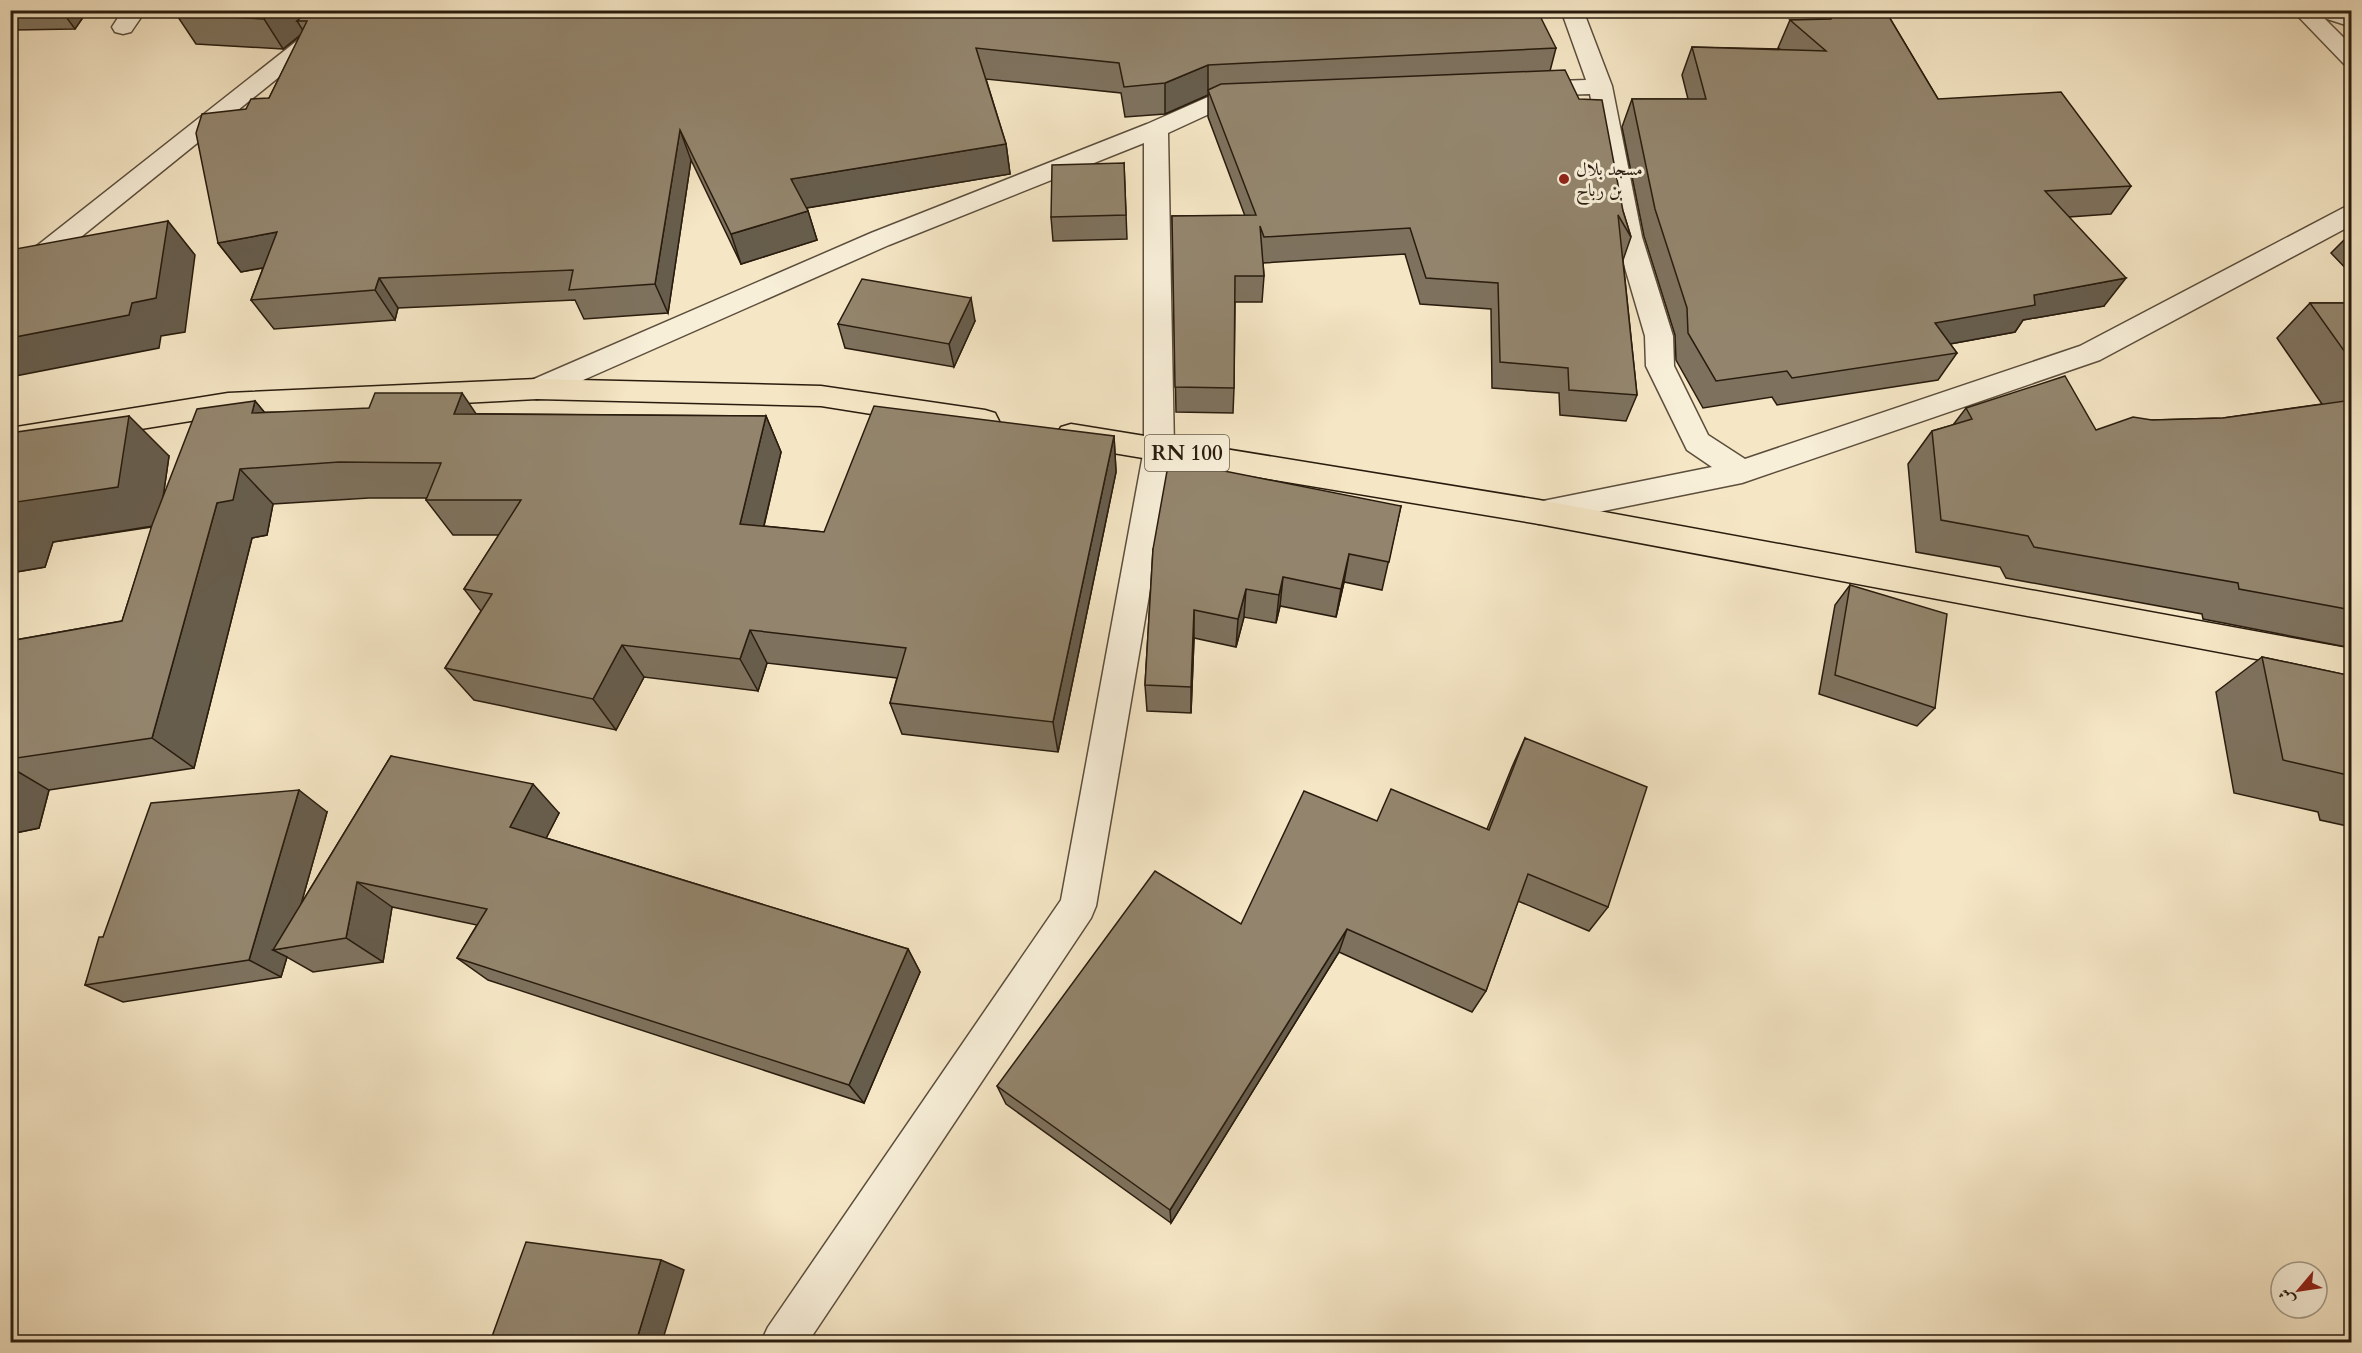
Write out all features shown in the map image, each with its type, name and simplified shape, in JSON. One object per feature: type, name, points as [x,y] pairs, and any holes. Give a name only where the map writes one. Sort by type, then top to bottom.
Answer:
[{"type":"main road","points":[[10,439],[228,404],[537,390],[821,396],[1007,425]]},
{"type":"main road","name":"RN 100","points":[[1042,430],[1539,512],[2352,663]]},
{"type":"street","points":[[10,281],[351,10]]},
{"type":"street","points":[[1572,10],[1600,86],[1629,237],[1659,336],[1660,366],[1697,442],[1742,472]]},
{"type":"street","points":[[2303,10],[2352,58]]},
{"type":"street","points":[[2321,10],[2352,20]]},
{"type":"street","points":[[1507,90],[1600,86]]},
{"type":"street","points":[[537,390],[880,239],[1156,129],[1216,102],[1274,100]]},
{"type":"street","points":[[783,1342],[1078,906],[1159,449],[1156,129]]},
{"type":"street","points":[[1539,512],[1742,472],[2090,353],[2352,214]]},
{"type":"building","points":[[178,10],[275,10],[264,19],[176,14]]},
{"type":"building","points":[[309,10],[1537,10],[1556,48],[1208,65],[1165,83],[1124,87],[1119,63],[976,48],[1006,144],[791,179],[808,211],[731,234],[680,130],[655,284],[569,290],[573,270],[379,278],[375,290],[251,300],[277,232],[218,243],[196,133],[202,114],[246,109],[251,99],[269,98],[307,21],[297,21]]},
{"type":"building","points":[[1835,10],[1885,10],[1938,99],[2061,92],[2131,186],[2045,191],[2126,278],[2034,295],[2035,305],[1935,323],[1957,353],[1792,378],[1787,371],[1716,381],[1688,333],[1687,308],[1655,209],[1632,99],[1706,99],[1692,47],[1826,51],[1790,20],[1831,19],[1832,15],[1837,14]]},
{"type":"building","points":[[1565,70],[1579,99],[1602,100],[1623,211],[1631,237],[1618,215],[1637,395],[1569,390],[1568,368],[1500,362],[1498,283],[1426,278],[1410,228],[1264,237],[1260,226],[1264,276],[1235,276],[1234,388],[1175,387],[1172,216],[1256,215],[1208,90],[1221,84]]},
{"type":"building","points":[[1124,163],[1126,215],[1051,217],[1052,165]]},
{"type":"building","points":[[168,221],[156,298],[132,303],[129,315],[10,338],[10,250]]},
{"type":"building","points":[[862,279],[971,298],[949,344],[838,324]]},
{"type":"building","points":[[2310,303],[2352,303],[2352,362]]},
{"type":"building","points":[[2065,376],[2096,430],[2133,417],[2152,420],[2223,418],[2352,400],[2352,610],[2239,589],[2238,583],[2034,547],[2028,536],[1941,520],[1932,431],[1972,419],[1966,408]]},
{"type":"building","points":[[375,393],[462,393],[454,414],[766,416],[740,524],[824,532],[874,406],[1114,436],[1053,722],[890,703],[906,648],[750,630],[740,659],[622,645],[593,699],[445,668],[492,594],[464,589],[521,500],[426,500],[441,463],[339,462],[240,469],[233,500],[217,503],[152,738],[10,759],[10,641],[122,621],[152,525],[197,409],[255,401],[252,413],[369,408]]},
{"type":"building","points":[[129,416],[118,487],[10,503],[10,433]]},
{"type":"building","points":[[1169,460],[1401,506],[1389,562],[1349,554],[1341,589],[1283,577],[1279,595],[1246,589],[1238,619],[1194,610],[1191,687],[1145,685],[1153,549]]},
{"type":"building","points":[[1850,585],[1947,614],[1935,708],[1835,675]]},
{"type":"building","points":[[2262,657],[2352,676],[2352,776],[2283,760]]},
{"type":"building","points":[[1525,738],[1647,787],[1608,907],[1528,874],[1486,991],[1347,929],[1170,1210],[997,1086],[1155,871],[1241,924],[1304,791],[1377,821],[1391,789],[1489,830]]},
{"type":"building","points":[[391,756],[533,784],[510,827],[908,949],[849,1085],[457,958],[487,909],[357,882],[346,938],[273,950]]},
{"type":"building","points":[[299,790],[249,960],[85,985],[99,937],[103,937],[151,803]]},
{"type":"building","points":[[526,1242],[661,1260],[636,1342],[490,1342]]},
{"type":"place","name":"مسجد بلال بن رباح","points":[[1564,179]]}]
